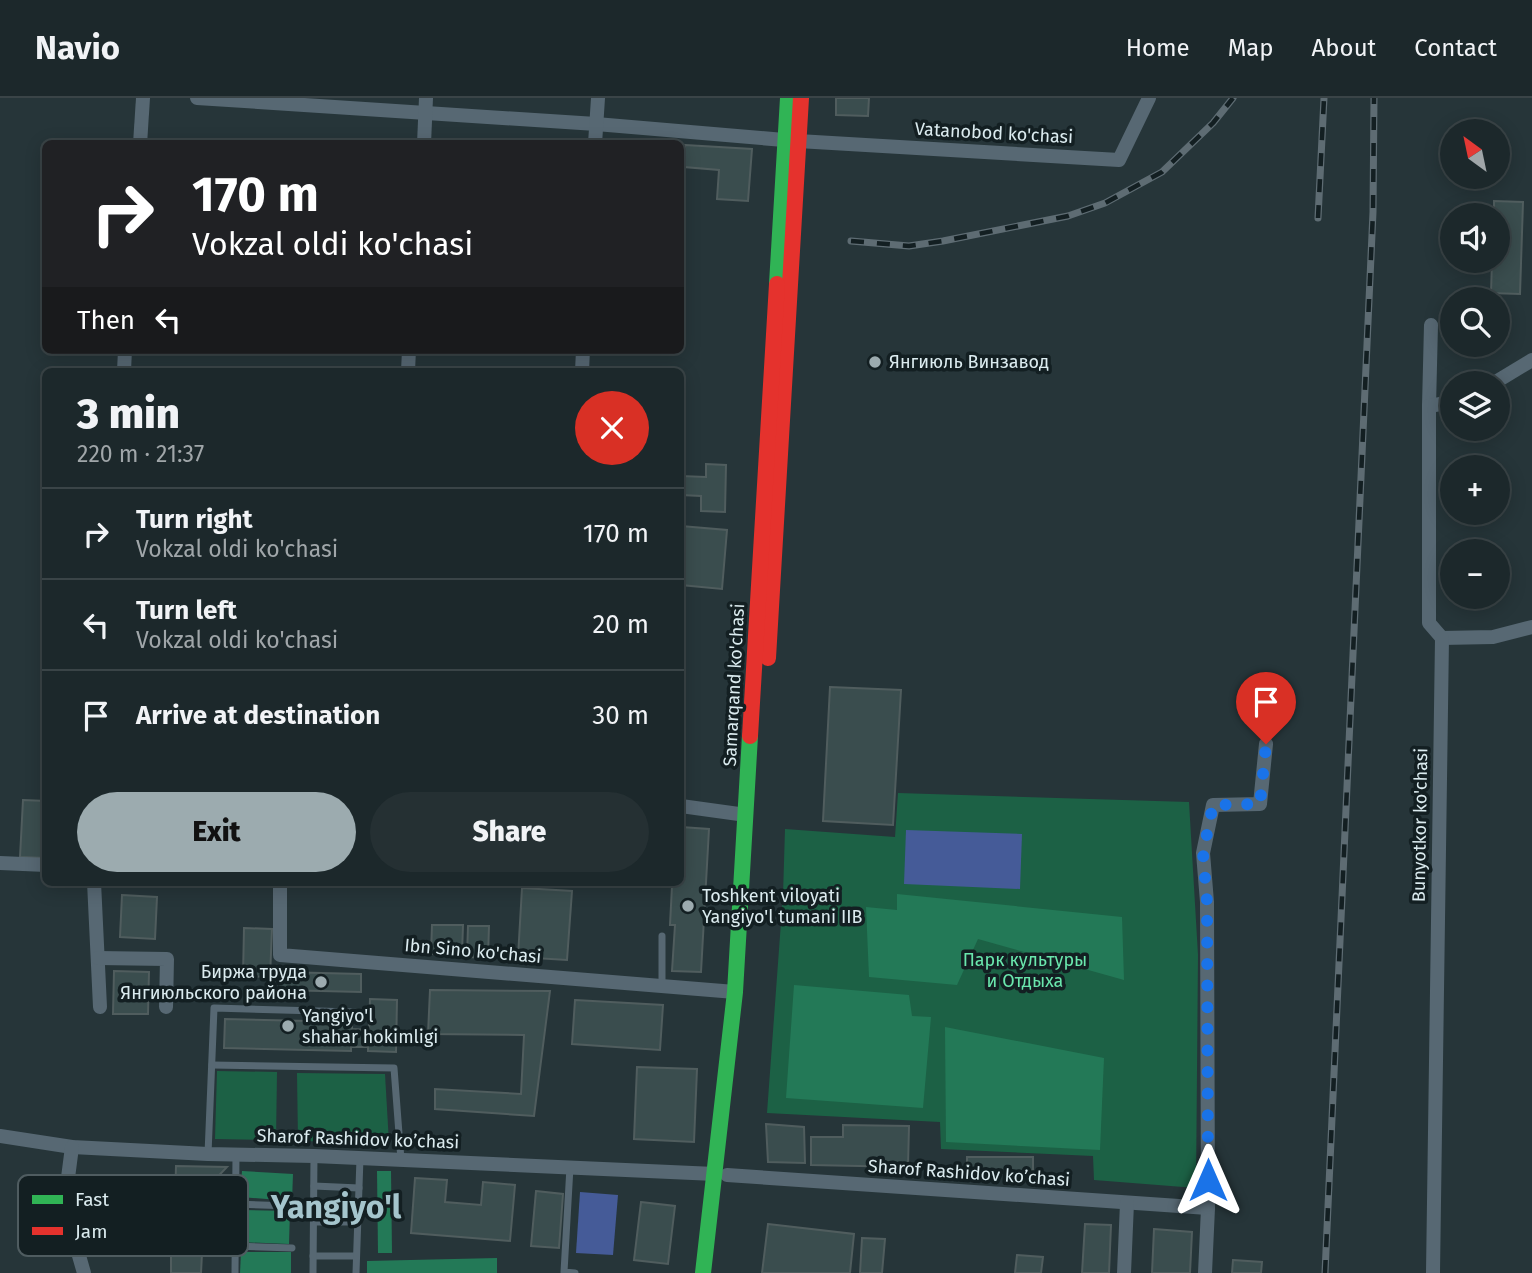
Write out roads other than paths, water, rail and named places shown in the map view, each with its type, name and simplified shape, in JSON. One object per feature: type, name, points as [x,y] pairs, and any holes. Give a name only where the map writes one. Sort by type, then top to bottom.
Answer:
[{"type":"main road","name":"Samarqand ko'chasi","points":[[703,1273],[721,1175],[746,987],[752,816],[791,141],[788,98]]},
{"type":"main road","name":"Samarqand ko'chasi","points":[[791,141],[802,98]]},
{"type":"main road","name":"Samarqand ko'chasi","points":[[716,1273],[735,992],[752,816]]},
{"type":"street","points":[[140,140],[143,98]]},
{"type":"street","name":"Vatanobod ko'chasi","points":[[197,98],[426,105],[597,124],[791,141],[1119,160],[1149,98]]},
{"type":"street","points":[[595,140],[598,98]]},
{"type":"street","points":[[424,140],[426,105]]},
{"type":"street","name":"Bunyotkor ko'chasi","points":[[1431,325],[1429,623],[1442,638],[1433,1273]]},
{"type":"street","points":[[1510,373],[1532,360]]},
{"type":"street","points":[[1429,406],[1440,404]]},
{"type":"street","points":[[1442,638],[1493,637],[1532,627]]},
{"type":"street","points":[[1205,1273],[1208,1208],[1207,916],[1203,853],[1213,805],[1260,804],[1266,744]]},
{"type":"street","points":[[684,806],[752,816]]},
{"type":"street","points":[[0,863],[42,865]]},
{"type":"street","points":[[94,886],[100,1007]]},
{"type":"street","name":"Ibn Sino ko'chasi","points":[[280,886],[280,955],[735,992]]},
{"type":"street","points":[[98,958],[167,959],[166,1007]]},
{"type":"street","name":"Sharof Rashidov ko’chasi","points":[[0,1136],[72,1147],[721,1175],[1208,1208]]},
{"type":"street","points":[[69,1175],[72,1147]]},
{"type":"street","points":[[1124,1273],[1127,1203]]},
{"type":"street","points":[[79,1256],[84,1273]]},
{"type":"lane","points":[[662,936],[662,986]]},
{"type":"lane","points":[[208,1154],[214,1008],[354,1012]]},
{"type":"lane","points":[[212,1065],[394,1068],[401,1160]]},
{"type":"lane","points":[[236,1154],[236,1175]]},
{"type":"lane","points":[[313,1273],[314,1156]]},
{"type":"lane","points":[[356,1273],[360,1158]]},
{"type":"lane","points":[[570,1167],[564,1272],[575,1273]]},
{"type":"lane","points":[[314,1186],[359,1188]]},
{"type":"lane","points":[[248,1204],[292,1206]]},
{"type":"lane","points":[[314,1222],[358,1222]]},
{"type":"lane","points":[[248,1246],[292,1248]]},
{"type":"lane","points":[[313,1256],[356,1256]]},
{"type":"water","points":[[906,830],[1022,834],[1020,889],[904,884]]},
{"type":"water","points":[[580,1192],[618,1195],[613,1255],[576,1253]]},
{"type":"railway","points":[[851,241],[909,246],[943,241],[1068,216],[1105,203],[1162,172],[1213,123],[1233,98]]},
{"type":"railway","points":[[1318,218],[1324,98]]},
{"type":"railway","points":[[1325,1273],[1373,212],[1374,98]]},
{"type":"place","name":"Янгиюль Винзавод","points":[[875,362]]},
{"type":"place","name":"Toshkent viloyati Yangiyo'l tumani IIB","points":[[688,906]]},
{"type":"place","name":"Биржа труда Янгиюльского района","points":[[321,982]]},
{"type":"place","name":"Yangiyo'l shahar hokimligi","points":[[288,1026]]},
{"type":"district","name":"Yangiyo'l","points":[[336,1207]]},
{"type":"park label","name":"Парк культуры и Отдыха","points":[[1025,970]]}]
